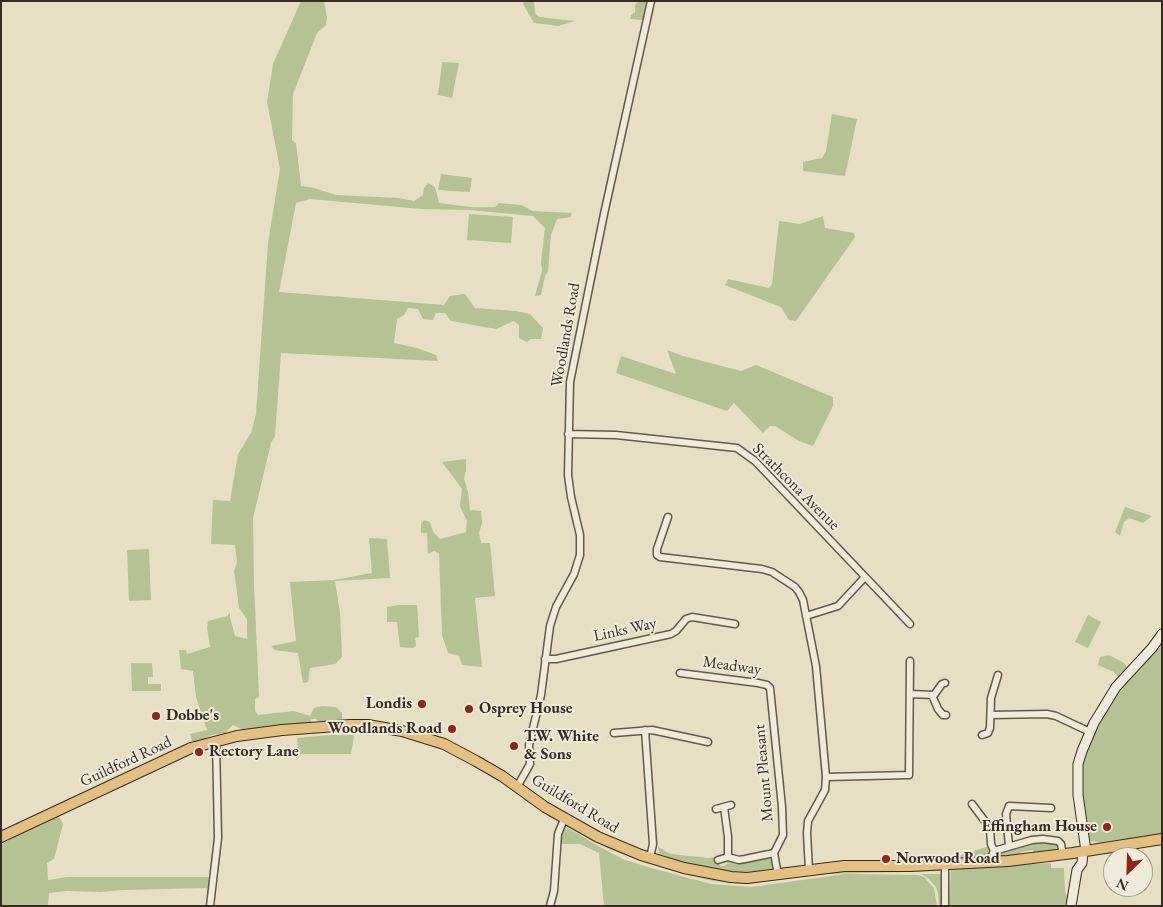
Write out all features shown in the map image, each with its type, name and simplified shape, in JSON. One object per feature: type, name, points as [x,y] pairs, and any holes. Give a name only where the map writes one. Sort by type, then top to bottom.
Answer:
[{"type":"main road","name":"Guildford Road","points":[[1,837],[191,748],[216,741],[282,730],[350,725],[384,727],[409,732],[444,744],[476,761],[564,819],[619,847],[650,858],[730,877],[747,878],[844,866],[946,865],[991,862],[1076,853],[1162,839]]},
{"type":"street","name":"Woodlands Road","points":[[516,787],[530,764],[529,745],[541,695],[552,616],[577,565],[581,546],[569,488],[568,434],[572,368],[652,1]]},
{"type":"street","name":"Strathcona Avenue","points":[[568,434],[616,435],[737,448],[755,461],[910,624]]},
{"type":"street","points":[[668,517],[657,549],[657,555],[665,559],[762,569],[788,581],[800,592],[816,666],[826,777],[825,790],[808,821],[809,870]]},
{"type":"street","points":[[806,616],[838,606],[865,577]]},
{"type":"street","name":"Links Way","points":[[545,659],[556,659],[671,634],[686,619],[692,617],[735,624]]},
{"type":"street","points":[[1071,906],[1077,870],[1078,764],[1090,732],[1116,687],[1152,648],[1162,634]]},
{"type":"street","points":[[826,777],[909,776],[910,661]]},
{"type":"street","name":"Meadway","points":[[680,673],[767,685],[770,688],[772,697]]},
{"type":"street","points":[[982,736],[988,733],[992,689],[998,675]]},
{"type":"street","points":[[910,694],[932,695],[945,683]]},
{"type":"street","points":[[932,695],[938,710],[946,715]]},
{"type":"street","name":"Mount Pleasant","points":[[772,697],[782,812],[782,839],[774,853],[778,875]]},
{"type":"street","points":[[991,715],[1048,714],[1090,732]]},
{"type":"street","points":[[644,730],[653,844],[650,858]]},
{"type":"street","points":[[614,733],[644,730],[660,731],[708,742]]},
{"type":"street","points":[[210,906],[218,838],[216,741]]},
{"type":"street","points":[[972,804],[990,828],[991,844],[994,851],[991,862]]},
{"type":"street","points":[[716,809],[727,806],[728,857]]},
{"type":"street","points":[[1009,846],[1006,814],[1009,806],[1051,808]]},
{"type":"street","points":[[550,906],[554,891],[558,834],[564,819]]},
{"type":"street","points":[[994,851],[1032,840],[1054,840],[1076,853]]},
{"type":"street","points":[[718,860],[728,857],[739,860],[774,853]]},
{"type":"street","points":[[945,906],[946,865]]},
{"type":"green space","points":[[301,1],[324,1],[327,17],[326,25],[317,33],[293,94],[292,140],[296,143],[301,186],[336,195],[399,198],[414,201],[423,195],[424,188],[428,183],[435,187],[439,203],[470,207],[495,207],[499,203],[521,205],[533,211],[572,213],[571,217],[557,219],[551,235],[548,271],[541,295],[535,296],[542,270],[541,262],[545,228],[533,216],[470,210],[421,209],[310,199],[296,203],[279,292],[444,305],[450,296],[465,294],[475,308],[530,314],[543,328],[541,339],[531,339],[527,342],[519,338],[519,325],[514,321],[496,329],[451,321],[445,313],[436,313],[433,320],[423,319],[418,309],[408,308],[404,315],[397,319],[394,343],[417,348],[436,355],[438,361],[281,353],[275,436],[271,443],[253,518],[259,697],[255,699],[255,711],[258,715],[294,711],[310,716],[314,708],[322,706],[336,707],[342,713],[342,719],[340,721],[320,723],[316,719],[311,719],[311,723],[243,730],[233,725],[225,733],[212,735],[195,743],[192,741],[190,734],[207,730],[196,697],[193,671],[181,669],[179,650],[186,650],[187,654],[210,647],[207,628],[208,621],[227,616],[230,612],[235,636],[247,639],[247,619],[239,608],[234,571],[237,562],[235,545],[211,544],[213,500],[230,501],[238,454],[251,433],[256,414],[268,243],[280,169],[267,102],[273,64]]},
{"type":"green space","points":[[524,1],[534,1],[535,13],[539,17],[575,21],[558,26],[534,23],[523,4]]},
{"type":"green space","points":[[639,1],[648,2],[644,20],[630,19],[631,15],[635,12],[635,5]]},
{"type":"green space","points":[[442,62],[459,63],[452,98],[438,95]]},
{"type":"green space","points":[[832,114],[857,119],[845,176],[803,171],[803,162],[822,158],[826,151]]},
{"type":"green space","points":[[441,174],[472,178],[470,192],[438,190]]},
{"type":"green space","points":[[469,214],[513,217],[511,243],[467,240]]},
{"type":"green space","points":[[823,216],[825,228],[854,233],[855,237],[796,321],[789,320],[781,307],[725,285],[728,279],[769,288],[772,284],[779,221],[800,224]]},
{"type":"green space","points":[[667,350],[741,371],[756,365],[833,397],[833,406],[813,446],[799,441],[775,426],[770,426],[763,433],[734,403],[727,411],[616,373],[621,356],[676,374]]},
{"type":"green space","points":[[466,459],[464,479],[470,510],[481,511],[482,523],[479,533],[481,543],[490,543],[495,596],[475,598],[482,667],[462,665],[459,656],[448,653],[442,635],[439,553],[434,551],[428,554],[427,533],[421,533],[421,524],[424,520],[430,522],[433,532],[440,539],[466,532],[467,521],[460,506],[462,489],[442,462]]},
{"type":"green space","points":[[1125,507],[1152,516],[1143,523],[1129,518],[1124,522],[1120,536],[1115,532]]},
{"type":"green space","points":[[369,538],[387,539],[390,578],[335,581],[340,613],[342,657],[335,664],[310,668],[308,682],[303,683],[298,653],[275,650],[271,646],[296,641],[290,582],[334,580],[372,573]]},
{"type":"green space","points":[[149,549],[151,600],[129,601],[127,550]]},
{"type":"green space","points":[[417,605],[419,637],[415,638],[416,646],[413,648],[400,647],[397,622],[387,622],[387,607]]},
{"type":"green space","points":[[1088,615],[1101,622],[1088,648],[1075,642]]},
{"type":"green space","points":[[1162,639],[1162,835],[1100,842],[1087,841],[1080,784],[1082,762],[1093,730],[1123,686],[1123,681]]},
{"type":"green space","points":[[1109,655],[1124,663],[1127,667],[1118,677],[1114,672],[1098,665],[1100,657]]},
{"type":"green space","points":[[131,663],[152,663],[153,677],[148,677],[148,684],[161,684],[161,691],[132,691]]},
{"type":"green space","points":[[354,735],[351,754],[299,754],[297,738]]},
{"type":"green space","points":[[58,814],[63,824],[54,859],[47,863],[48,880],[67,877],[209,877],[208,888],[101,892],[67,891],[49,893],[48,906],[1,906],[1,845]]},
{"type":"green space","points":[[570,827],[602,843],[758,881],[758,883],[742,884],[713,881],[676,872],[611,850]]},
{"type":"green space","points":[[568,828],[625,860],[711,884],[751,887],[846,874],[918,875],[924,877],[934,888],[937,906],[604,906],[599,853],[580,844],[559,844],[562,833]]},
{"type":"green space","points":[[1044,842],[1057,845],[1057,848],[1054,850],[1021,852],[1020,856],[995,856],[1001,850]]},
{"type":"green space","points":[[989,846],[988,854],[985,857],[949,859]]},
{"type":"green space","points":[[658,847],[671,854],[714,857],[715,861],[721,866],[725,866],[728,862],[743,863],[767,857],[773,861],[773,865],[772,869],[764,870],[759,874],[717,871],[661,858],[658,855],[670,858],[660,854]]},
{"type":"green space","points":[[1051,863],[1051,868],[1064,868],[1065,892],[1069,900],[1068,906],[949,906],[951,869]]},
{"type":"green space","points":[[937,869],[941,871],[830,874],[830,870],[912,871]]},
{"type":"green space","points":[[921,874],[943,874],[942,906],[939,906],[936,887]]},
{"type":"place","name":"Londis","points":[[422,704]]},
{"type":"place","name":"Osprey House","points":[[469,709]]},
{"type":"place","name":"Dobbe's","points":[[156,716]]},
{"type":"place","name":"Woodlands Road","points":[[452,729]]},
{"type":"place","name":"T.W. White & Sons","points":[[514,746]]},
{"type":"place","name":"Rectory Lane","points":[[199,752]]},
{"type":"place","name":"Effingham House","points":[[1107,827]]},
{"type":"place","name":"Norwood Road","points":[[886,859]]}]
